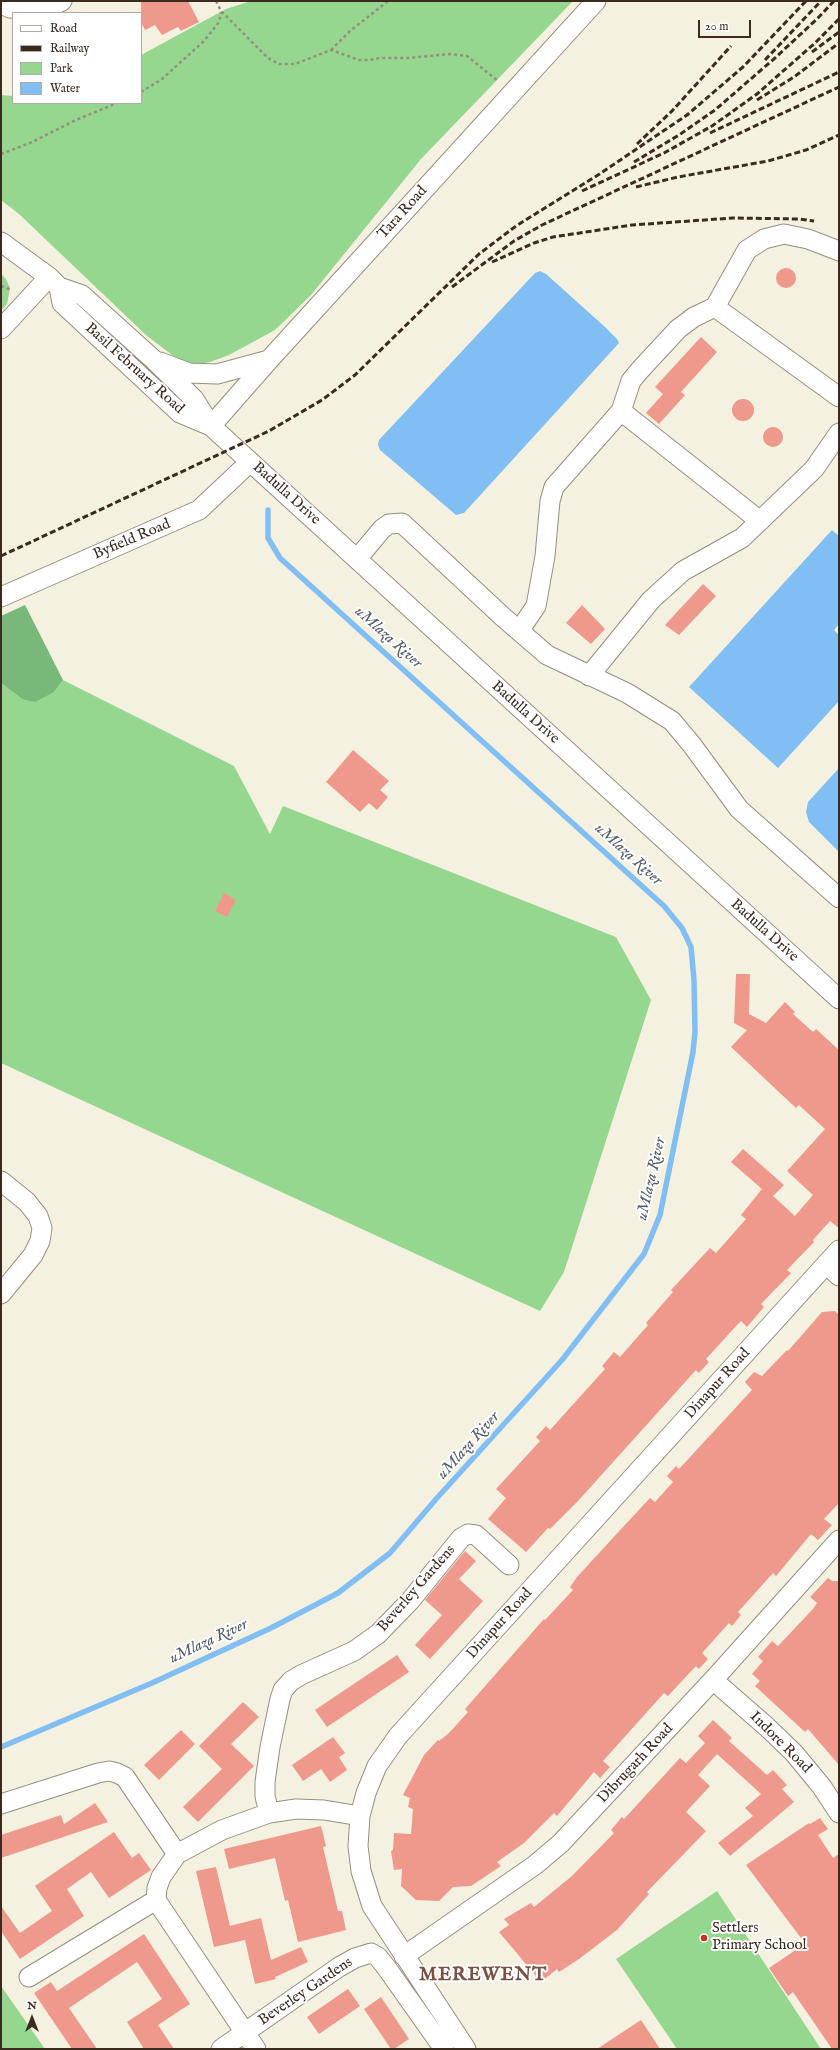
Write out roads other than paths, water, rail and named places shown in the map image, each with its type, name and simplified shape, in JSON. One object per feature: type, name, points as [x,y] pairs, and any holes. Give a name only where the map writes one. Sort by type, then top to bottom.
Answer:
[{"type":"street","points":[[1,4],[10,8],[34,9],[54,5],[62,1]]},
{"type":"street","name":"Tara Road","points":[[211,426],[269,360],[596,1]]},
{"type":"street","points":[[519,631],[536,606],[545,556],[550,501],[554,487],[621,411],[631,381],[640,370],[678,329],[694,316],[715,307],[747,250],[764,240],[784,234],[808,239],[839,251]]},
{"type":"street","name":"Basil February Road","points":[[1,242],[54,282],[82,295],[153,359],[194,399],[211,426]]},
{"type":"street","points":[[1,329],[54,282]]},
{"type":"street","name":"Basil February Road","points":[[54,282],[62,303],[180,413],[211,426]]},
{"type":"street","points":[[715,307],[839,397]]},
{"type":"street","points":[[153,359],[198,374],[217,374],[269,360]]},
{"type":"street","points":[[621,411],[760,521]]},
{"type":"street","name":"Badulla Drive","points":[[211,426],[839,999]]},
{"type":"street","points":[[589,676],[651,600],[683,571],[742,538],[814,469],[839,433]]},
{"type":"street","name":"Byfield Road","points":[[1,597],[199,510],[250,462]]},
{"type":"street","points":[[357,559],[382,529],[389,524],[402,523],[547,655],[626,693],[672,721],[692,745],[738,809],[839,898]]},
{"type":"street","points":[[1,1181],[27,1202],[38,1216],[42,1228],[40,1241],[33,1255],[1,1294]]},
{"type":"street","name":"Dinapur Road","points":[[466,2049],[372,1906],[361,1871],[358,1846],[360,1816],[366,1793],[376,1766],[398,1736],[833,1270],[839,1250]]},
{"type":"street","name":"Beverley Gardens","points":[[269,1813],[265,1796],[264,1782],[280,1699],[283,1690],[291,1681],[354,1651],[378,1634],[410,1601],[461,1538],[468,1534],[476,1535],[509,1565]]},
{"type":"street","name":"Dibrugarh Road","points":[[404,1956],[536,1865],[561,1844],[713,1680],[839,1540]]},
{"type":"street","name":"Indore Road","points":[[713,1680],[767,1727],[794,1753],[822,1787],[839,1813]]},
{"type":"street","points":[[1,1804],[98,1773],[109,1771],[117,1773],[125,1777],[177,1854]]},
{"type":"street","points":[[29,1977],[156,1900],[157,1888],[161,1878],[177,1854],[222,1830],[269,1813],[296,1810],[324,1810],[360,1816]]},
{"type":"street","name":"Beverley Gardens","points":[[156,1900],[256,2049]]},
{"type":"street","name":"Beverley Gardens","points":[[220,2049],[355,1958],[371,1953],[378,1957],[386,1967],[444,2049]]},
{"type":"water","points":[[540,271],[546,274],[605,327],[619,343],[464,513],[456,515],[380,450],[378,445],[379,440],[535,273]]},
{"type":"water","points":[[832,530],[839,536],[839,624],[834,630],[839,635],[839,701],[778,768],[689,687]]},
{"type":"water","points":[[839,768],[839,852],[809,822],[806,812],[808,802]]},
{"type":"waterway","name":"uMlaza River","points":[[1,1747],[152,1683],[271,1628],[338,1593],[390,1553],[437,1498],[562,1360],[644,1254],[660,1215],[693,1052],[695,1032],[694,980],[691,947],[682,928],[664,906],[280,558],[268,538],[268,510]]},
{"type":"railway","points":[[1,556],[269,431],[322,400],[355,375],[479,254],[516,226],[598,175],[687,115],[743,67],[806,1]]},
{"type":"railway","points":[[765,60],[821,1]]},
{"type":"railway","points":[[634,162],[679,135],[715,110],[775,58],[834,1]]},
{"type":"railway","points":[[582,191],[664,153],[712,126],[757,94],[815,43],[839,19]]},
{"type":"railway","points":[[812,52],[839,32]]},
{"type":"railway","points":[[757,100],[794,77],[839,43]]},
{"type":"railway","points":[[637,144],[672,111],[731,46]]},
{"type":"railway","points":[[710,133],[839,72]]},
{"type":"railway","points":[[452,287],[514,241],[542,225],[839,87]]},
{"type":"railway","points":[[636,187],[678,177],[768,161],[806,150],[839,135]]},
{"type":"railway","points":[[492,262],[534,243],[553,237],[632,225],[733,218],[799,219],[814,221]]},
{"type":"place","name":"Settlers Primary School","points":[[704,1938]]},
{"type":"district","name":"MEREWENT","points":[[483,1976]]}]
